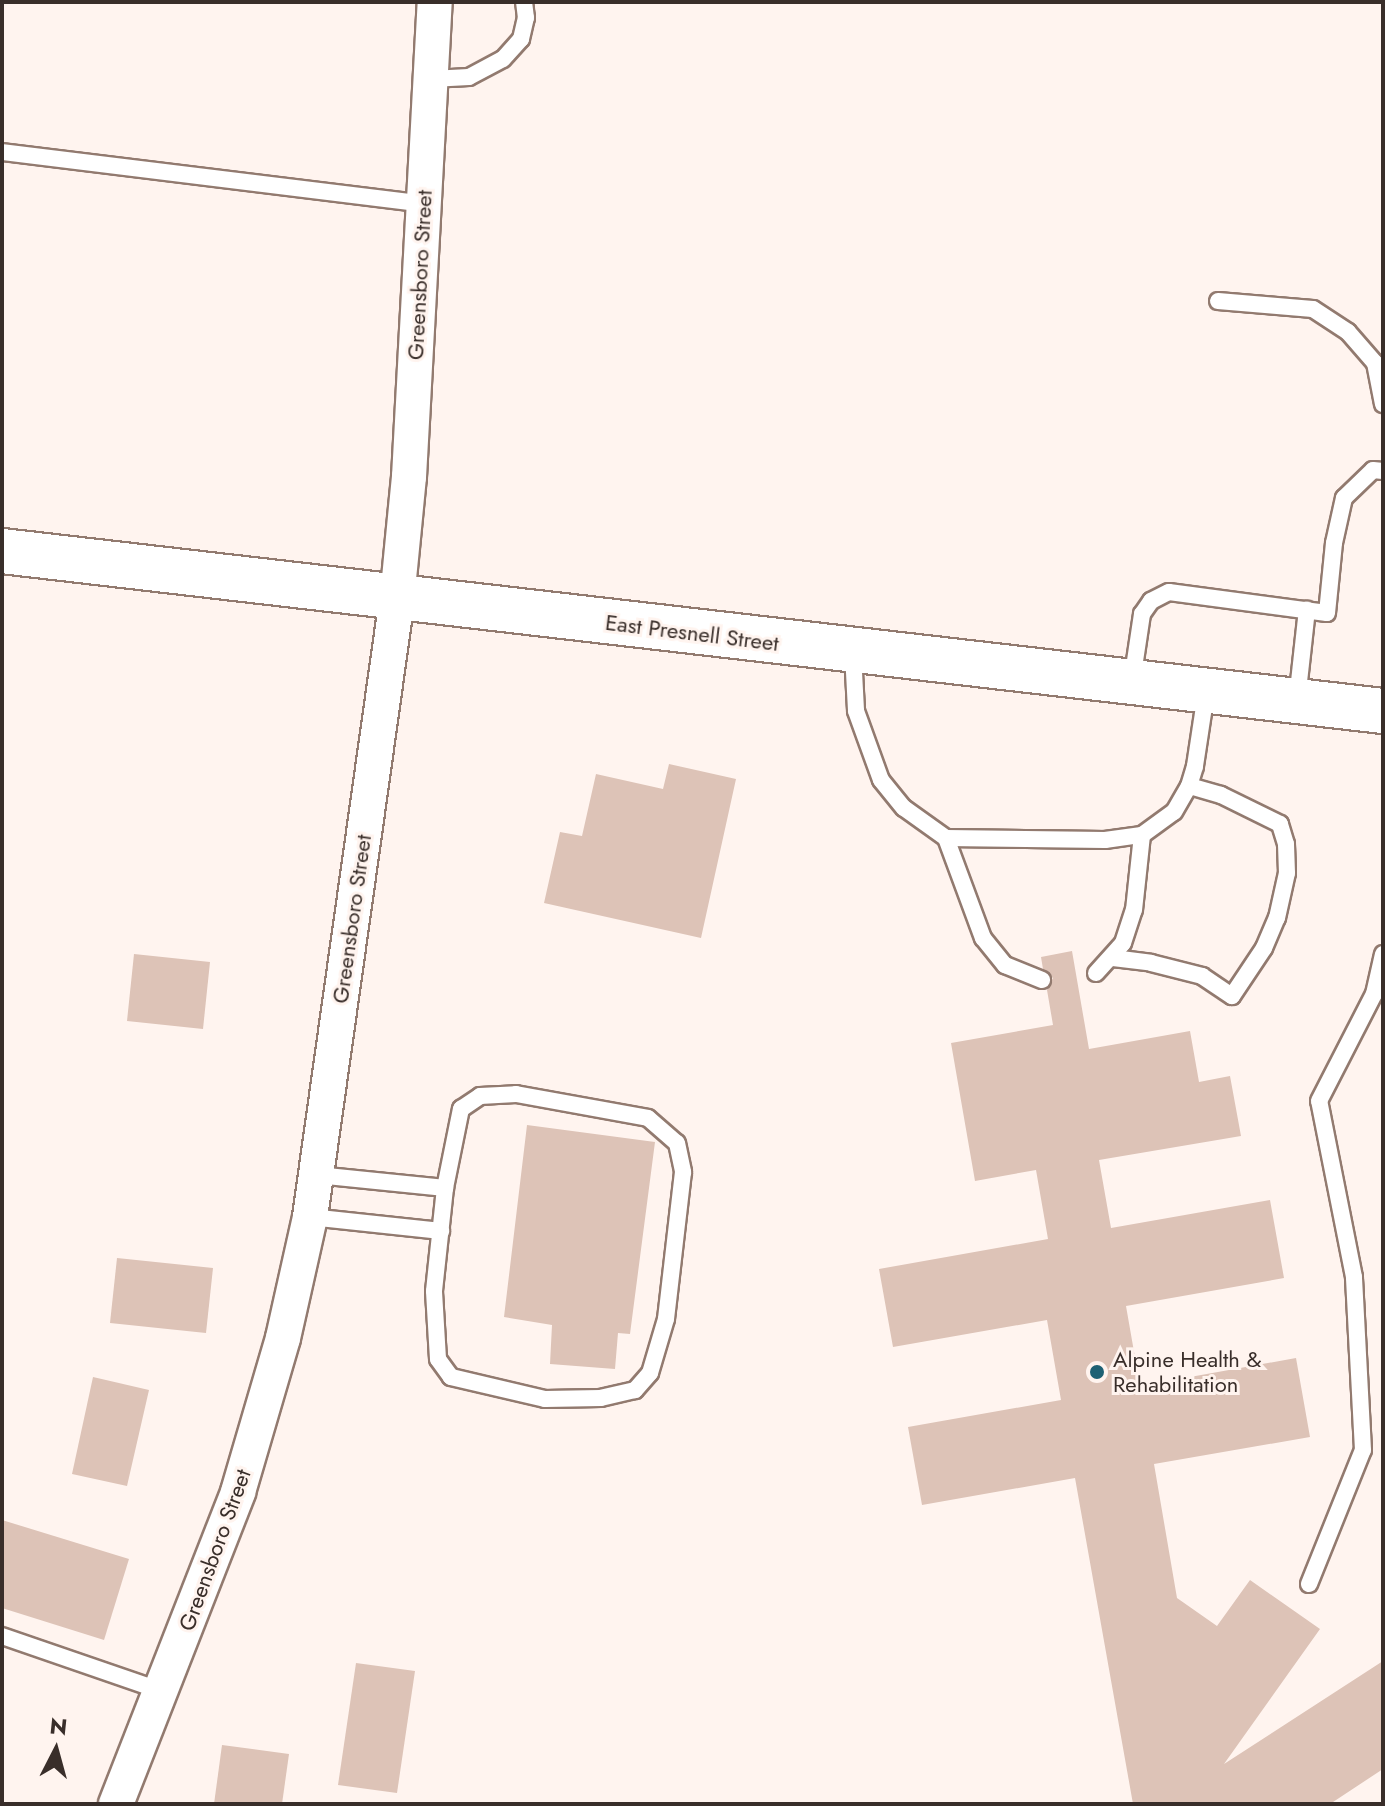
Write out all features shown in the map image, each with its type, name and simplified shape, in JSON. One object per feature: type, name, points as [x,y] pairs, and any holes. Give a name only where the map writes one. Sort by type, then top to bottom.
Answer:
[{"type":"main road","name":"East Presnell Street","points":[[2,551],[1383,711]]},
{"type":"street","name":"Greensboro Street","points":[[116,1804],[238,1492],[283,1338],[310,1217],[397,599],[409,477],[435,2]]},
{"type":"lane","points":[[431,79],[469,77],[503,59],[521,39],[526,18],[524,2]]},
{"type":"lane","points":[[2,152],[424,204]]},
{"type":"lane","points":[[1218,301],[1313,309],[1348,332],[1375,363],[1383,404]]},
{"type":"lane","points":[[1132,683],[1142,614],[1151,601],[1169,592],[1327,613],[1334,543],[1344,498],[1373,470],[1383,471]]},
{"type":"lane","points":[[1297,702],[1307,610]]},
{"type":"lane","points":[[853,651],[856,711],[881,780],[904,808],[946,838],[983,938],[1005,965],[1042,980]]},
{"type":"lane","points":[[946,838],[1105,840],[1142,835],[1174,812],[1189,786],[1206,691]]},
{"type":"lane","points":[[1113,958],[1151,963],[1202,976],[1232,996],[1264,948],[1277,918],[1287,873],[1286,844],[1280,824],[1221,795],[1189,786]]},
{"type":"lane","points":[[1096,973],[1113,958],[1123,943],[1134,910],[1142,835]]},
{"type":"lane","points":[[1309,1584],[1363,1450],[1354,1277],[1319,1101],[1374,994],[1383,954]]},
{"type":"lane","points":[[516,1094],[648,1118],[677,1143],[683,1172],[666,1319],[650,1373],[635,1390],[601,1398],[559,1399],[480,1386],[451,1377],[438,1359],[435,1342],[434,1291],[445,1188],[461,1109],[480,1096],[516,1094]]},
{"type":"lane","points":[[317,1175],[445,1188]]},
{"type":"lane","points":[[310,1217],[441,1231]]},
{"type":"lane","points":[[2,1636],[162,1691]]},
{"type":"building","points":[[669,764],[736,779],[701,938],[544,903],[560,832],[582,836],[596,774],[663,789]]},
{"type":"building","name":"Alpine Health & Rehabilitation","points":[[1072,951],[1089,1049],[1190,1031],[1199,1082],[1230,1076],[1241,1136],[1099,1160],[1111,1228],[1270,1200],[1284,1278],[1126,1306],[1140,1386],[1296,1358],[1310,1437],[1154,1464],[1177,1598],[1217,1626],[1250,1580],[1320,1629],[1224,1764],[1383,1661],[1383,1769],[1330,1804],[1133,1804],[1075,1478],[922,1505],[908,1427],[1061,1400],[1047,1320],[893,1347],[879,1269],[1048,1239],[1036,1170],[975,1181],[951,1043],[1053,1025],[1047,990],[1053,978],[1043,969],[1041,957]]},
{"type":"building","points":[[134,954],[210,962],[203,1029],[127,1021]]},
{"type":"building","points":[[527,1125],[655,1142],[630,1334],[618,1333],[615,1369],[550,1364],[552,1325],[504,1317]]},
{"type":"building","points":[[117,1258],[213,1268],[206,1333],[110,1323]]},
{"type":"building","points":[[93,1377],[149,1390],[127,1486],[72,1474]]},
{"type":"building","points":[[2,1520],[129,1559],[104,1640],[2,1608]]},
{"type":"building","points":[[356,1663],[415,1671],[397,1793],[338,1785]]},
{"type":"building","points":[[222,1745],[289,1754],[282,1804],[214,1804]]},
{"type":"place","name":"Alpine Health & Rehabilitation","points":[[1097,1372]]}]
